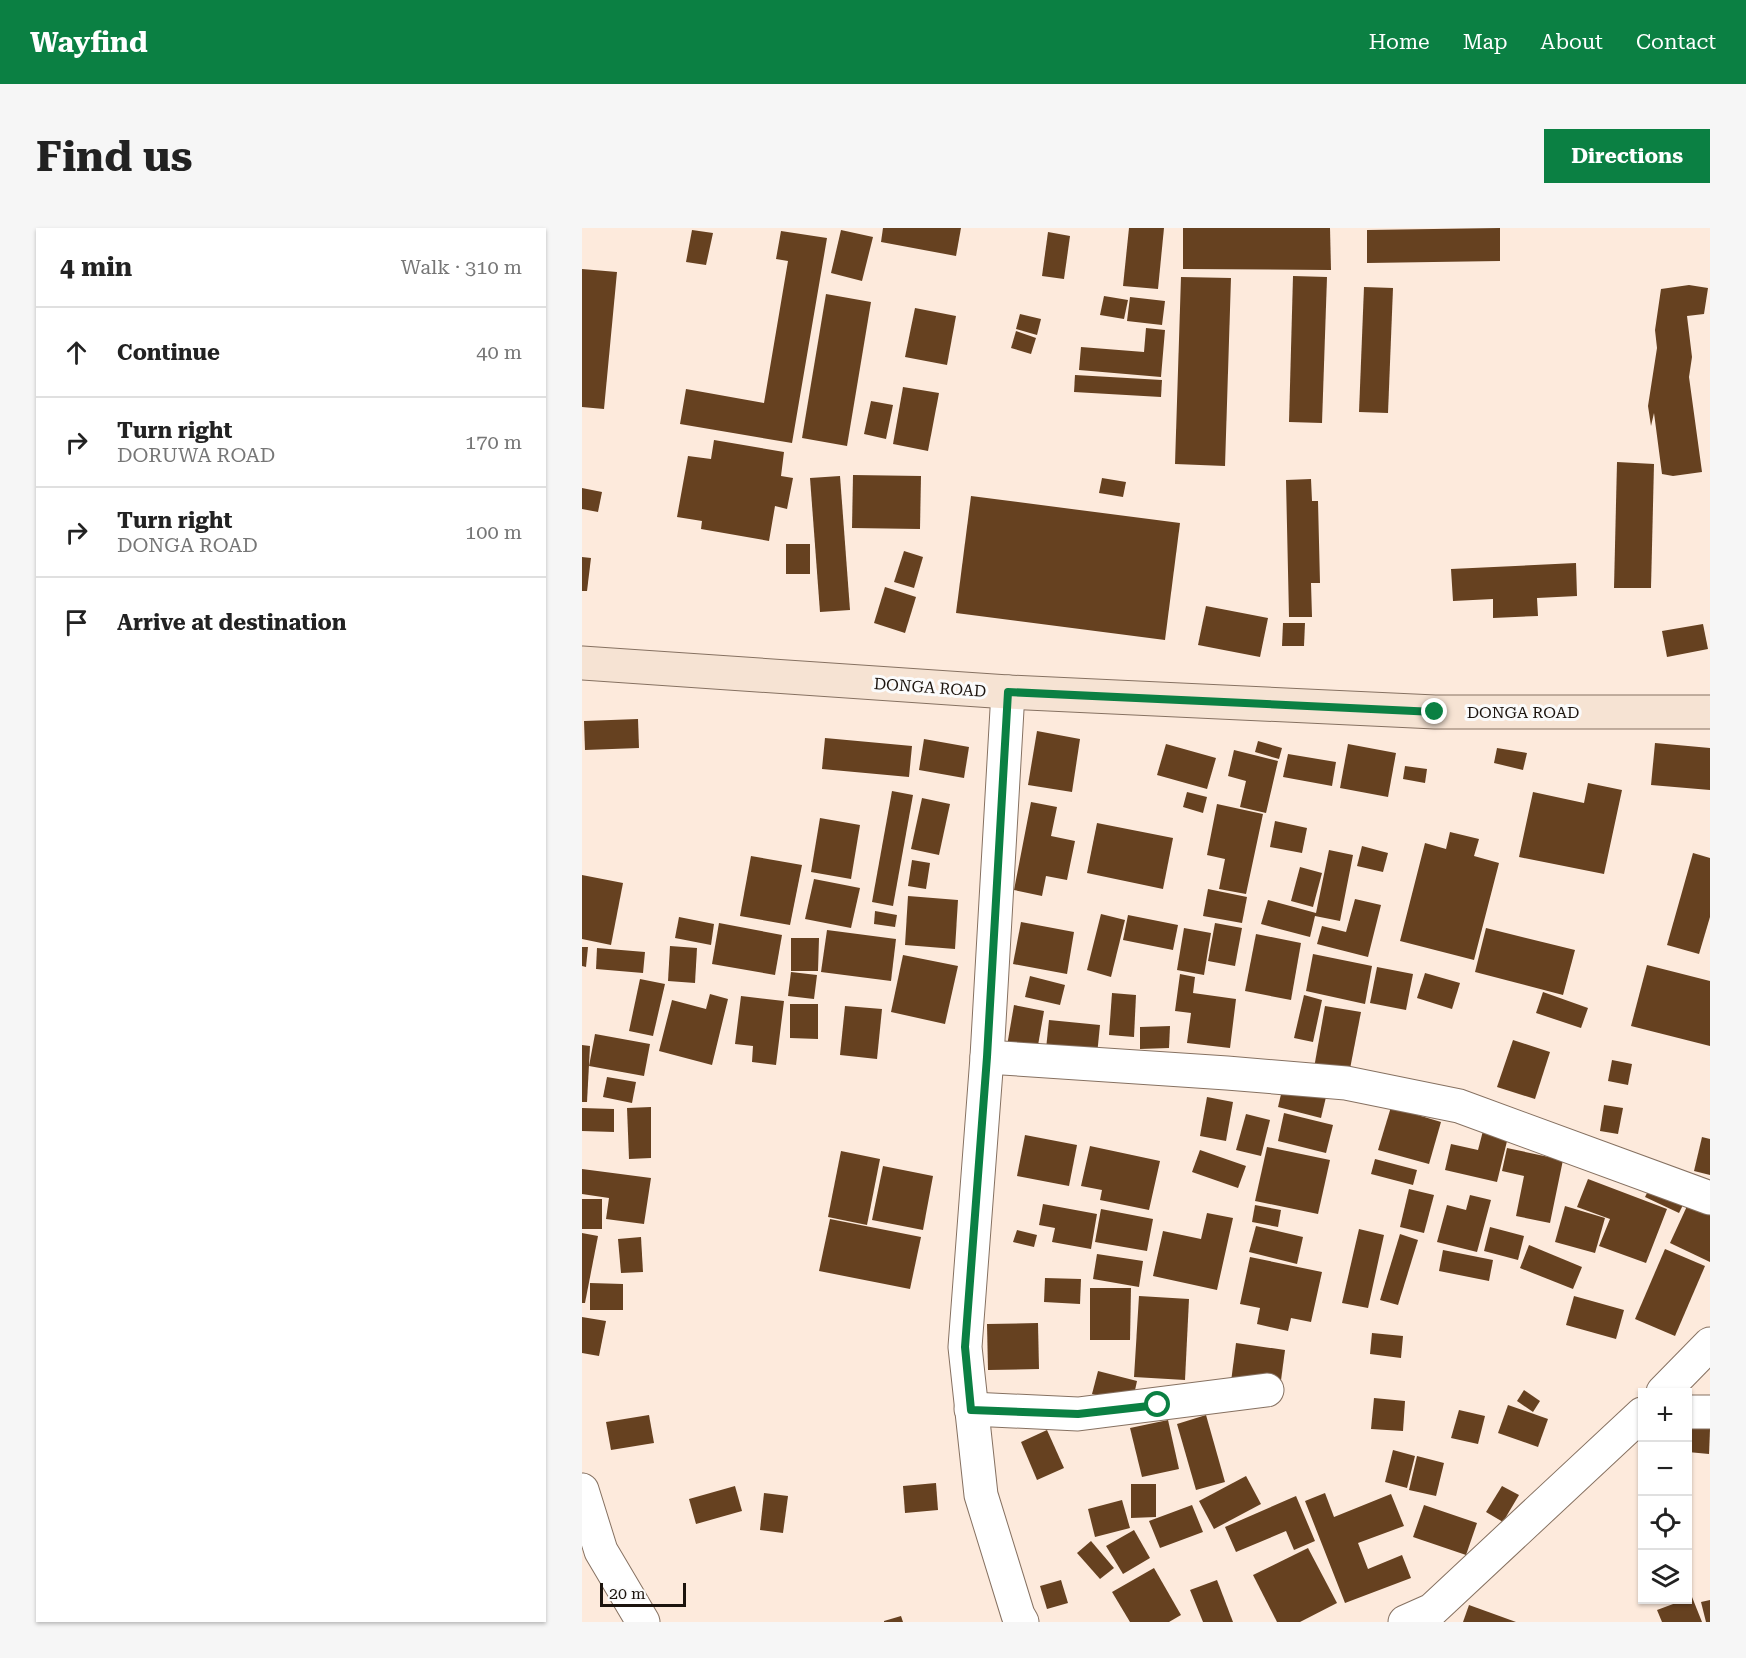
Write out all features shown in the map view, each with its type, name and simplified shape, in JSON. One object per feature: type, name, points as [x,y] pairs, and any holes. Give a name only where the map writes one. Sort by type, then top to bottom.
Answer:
[{"type":"street","name":"DONGA ROAD","points":[[582,663],[1008,692],[1435,712],[1710,712]]},
{"type":"street","points":[[1008,692],[987,1057],[965,1347],[981,1495],[1022,1622]]},
{"type":"street","points":[[987,1057],[1227,1072],[1346,1083],[1459,1106],[1710,1198]]},
{"type":"street","points":[[1667,1388],[1710,1344]]},
{"type":"street","points":[[971,1410],[1078,1414],[1267,1390]]},
{"type":"street","points":[[1692,1412],[1710,1412]]},
{"type":"street","points":[[1422,1618],[1638,1418]]},
{"type":"street","points":[[582,1490],[601,1551],[643,1622]]},
{"type":"building","points":[[883,228],[961,228],[956,256],[881,242]]},
{"type":"building","points":[[1129,228],[1164,228],[1158,289],[1123,286]]},
{"type":"building","points":[[1183,228],[1330,228],[1331,270],[1183,269]]},
{"type":"building","points":[[1500,228],[1500,261],[1367,263],[1367,230]]},
{"type":"building","points":[[692,230],[713,233],[706,265],[686,262]]},
{"type":"building","points":[[841,230],[873,237],[862,281],[831,273]]},
{"type":"building","points":[[781,231],[827,238],[792,443],[680,424],[686,389],[764,403],[788,261],[776,259]]},
{"type":"building","points":[[1048,232],[1070,236],[1064,279],[1042,276]]},
{"type":"building","points":[[582,269],[617,272],[604,409],[582,407]]},
{"type":"building","points":[[1293,276],[1327,277],[1322,423],[1289,422]]},
{"type":"building","points":[[1181,277],[1231,278],[1225,466],[1175,464]]},
{"type":"building","points":[[1689,285],[1708,288],[1704,314],[1687,316],[1692,357],[1689,377],[1702,472],[1673,476],[1662,474],[1654,413],[1651,426],[1648,406],[1657,348],[1655,330],[1661,289]]},
{"type":"building","points":[[1364,287],[1393,288],[1388,413],[1359,412]]},
{"type":"building","points":[[826,294],[871,302],[847,446],[802,438]]},
{"type":"building","points":[[1104,296],[1128,300],[1124,319],[1100,315]]},
{"type":"building","points":[[1130,297],[1165,301],[1162,325],[1127,321]]},
{"type":"building","points":[[915,308],[956,316],[947,365],[905,357]]},
{"type":"building","points":[[1020,314],[1041,319],[1037,335],[1016,329]]},
{"type":"building","points":[[1146,328],[1165,330],[1161,377],[1079,370],[1081,347],[1144,352]]},
{"type":"building","points":[[1016,331],[1036,338],[1031,354],[1011,348]]},
{"type":"building","points":[[1075,375],[1162,380],[1161,397],[1074,392]]},
{"type":"building","points":[[903,387],[939,393],[928,451],[893,444]]},
{"type":"building","points":[[871,401],[893,405],[886,439],[864,434]]},
{"type":"building","points":[[714,440],[784,452],[781,476],[793,478],[787,509],[775,506],[769,541],[701,529],[702,521],[677,517],[688,456],[711,459]]},
{"type":"building","points":[[1617,462],[1654,464],[1651,588],[1614,588]]},
{"type":"building","points":[[853,475],[921,476],[920,529],[852,528]]},
{"type":"building","points":[[840,476],[850,610],[820,612],[810,478]]},
{"type":"building","points":[[1102,478],[1126,482],[1123,497],[1099,493]]},
{"type":"building","points":[[1311,479],[1312,501],[1318,501],[1320,583],[1311,583],[1312,617],[1289,617],[1286,480]]},
{"type":"building","points":[[582,488],[602,492],[598,512],[582,509]]},
{"type":"building","points":[[971,496],[1180,523],[1165,640],[956,613]]},
{"type":"building","points":[[786,544],[810,544],[810,574],[786,574]]},
{"type":"building","points":[[904,551],[923,557],[914,588],[894,582]]},
{"type":"building","points":[[582,557],[591,558],[587,591],[582,591]]},
{"type":"building","points":[[1576,563],[1577,596],[1537,598],[1538,616],[1493,618],[1493,599],[1453,601],[1451,569]]},
{"type":"building","points":[[885,587],[916,597],[905,633],[874,623]]},
{"type":"building","points":[[1206,606],[1268,618],[1260,657],[1198,645]]},
{"type":"building","points":[[1283,623],[1305,623],[1304,646],[1282,646]]},
{"type":"building","points":[[1703,624],[1708,649],[1667,657],[1662,631]]},
{"type":"building","points":[[638,719],[639,748],[585,750],[584,721]]},
{"type":"building","points":[[1037,731],[1080,739],[1072,792],[1028,785]]},
{"type":"building","points":[[825,738],[912,746],[909,777],[822,769]]},
{"type":"building","points":[[924,739],[969,747],[964,778],[919,770]]},
{"type":"building","points":[[1258,741],[1282,748],[1279,759],[1255,752]]},
{"type":"building","points":[[1655,743],[1710,748],[1710,790],[1651,785]]},
{"type":"building","points":[[1166,744],[1216,758],[1207,789],[1157,775]]},
{"type":"building","points":[[1348,744],[1396,753],[1388,797],[1340,788]]},
{"type":"building","points":[[1497,748],[1527,753],[1523,770],[1494,763]]},
{"type":"building","points":[[1234,750],[1278,761],[1266,813],[1240,807],[1246,781],[1228,776]]},
{"type":"building","points":[[1288,754],[1336,762],[1332,786],[1283,777]]},
{"type":"building","points":[[1405,766],[1427,769],[1425,783],[1403,779]]},
{"type":"building","points":[[1588,783],[1622,790],[1604,874],[1519,857],[1533,792],[1584,803]]},
{"type":"building","points":[[892,791],[913,795],[893,906],[872,902]]},
{"type":"building","points":[[1187,792],[1207,797],[1203,813],[1183,807]]},
{"type":"building","points":[[922,798],[950,804],[939,855],[911,849]]},
{"type":"building","points":[[1031,802],[1057,807],[1051,836],[1075,841],[1067,880],[1046,876],[1042,896],[1014,890]]},
{"type":"building","points":[[1217,804],[1263,814],[1246,894],[1219,889],[1225,859],[1207,855]]},
{"type":"building","points":[[820,818],[860,825],[851,879],[811,872]]},
{"type":"building","points":[[1275,821],[1307,828],[1302,853],[1270,847]]},
{"type":"building","points":[[1097,823],[1173,838],[1163,889],[1087,873]]},
{"type":"building","points":[[1450,832],[1479,839],[1474,856],[1499,863],[1474,960],[1400,941],[1425,843],[1446,849]]},
{"type":"building","points":[[1362,846],[1388,853],[1383,872],[1357,866]]},
{"type":"building","points":[[1329,850],[1353,855],[1340,921],[1315,916],[1310,937],[1261,924],[1268,900],[1316,913]]},
{"type":"building","points":[[1693,853],[1710,858],[1710,917],[1699,954],[1667,945]]},
{"type":"building","points":[[751,856],[802,865],[790,925],[740,916]]},
{"type":"building","points":[[912,860],[930,863],[926,889],[908,886]]},
{"type":"building","points":[[1300,867],[1322,873],[1313,907],[1291,901]]},
{"type":"building","points":[[582,875],[623,883],[611,945],[582,939]]},
{"type":"building","points":[[814,879],[860,888],[851,928],[805,919]]},
{"type":"building","points":[[1208,889],[1247,897],[1242,923],[1203,916]]},
{"type":"building","points":[[908,896],[958,900],[955,949],[905,945]]},
{"type":"building","points":[[1355,899],[1381,905],[1368,957],[1317,944],[1322,926],[1346,932]]},
{"type":"building","points":[[875,911],[897,915],[895,927],[874,924]]},
{"type":"building","points":[[1101,914],[1125,920],[1111,977],[1087,970]]},
{"type":"building","points":[[1128,915],[1178,925],[1173,950],[1123,940]]},
{"type":"building","points":[[679,917],[714,924],[711,945],[675,938]]},
{"type":"building","points":[[1021,922],[1074,932],[1067,974],[1013,964]]},
{"type":"building","points":[[719,923],[782,935],[775,975],[712,964]]},
{"type":"building","points":[[1215,923],[1242,928],[1235,966],[1208,961]]},
{"type":"building","points":[[1184,928],[1211,933],[1204,975],[1177,970]]},
{"type":"building","points":[[1486,928],[1575,950],[1563,995],[1475,972]]},
{"type":"building","points":[[827,930],[896,939],[891,981],[821,972]]},
{"type":"building","points":[[1256,934],[1301,943],[1291,1000],[1245,991]]},
{"type":"building","points":[[791,938],[819,938],[818,971],[791,971]]},
{"type":"building","points":[[670,946],[697,948],[695,983],[668,981]]},
{"type":"building","points":[[582,947],[588,947],[586,967],[582,966]]},
{"type":"building","points":[[597,948],[645,952],[643,973],[596,969]]},
{"type":"building","points":[[1313,954],[1372,966],[1365,1004],[1306,991]]},
{"type":"building","points":[[903,955],[958,966],[945,1024],[891,1012]]},
{"type":"building","points":[[1647,965],[1710,981],[1710,1046],[1631,1026]]},
{"type":"building","points":[[1377,967],[1413,974],[1406,1010],[1370,1003]]},
{"type":"building","points":[[791,972],[817,975],[814,999],[788,996]]},
{"type":"building","points":[[1425,973],[1460,983],[1452,1009],[1417,998]]},
{"type":"building","points":[[1180,974],[1195,977],[1193,993],[1236,999],[1230,1048],[1187,1043],[1191,1013],[1175,1011]]},
{"type":"building","points":[[1030,976],[1065,985],[1060,1005],[1025,997]]},
{"type":"building","points":[[640,979],[665,984],[653,1036],[629,1031]]},
{"type":"building","points":[[1543,992],[1588,1008],[1581,1028],[1536,1013]]},
{"type":"building","points":[[1112,993],[1136,995],[1134,1037],[1109,1035]]},
{"type":"building","points":[[710,994],[728,999],[712,1065],[659,1051],[672,1000],[706,1009]]},
{"type":"building","points":[[1304,995],[1322,1000],[1313,1042],[1294,1038]]},
{"type":"building","points":[[741,996],[784,1001],[776,1065],[752,1062],[753,1046],[735,1044]]},
{"type":"building","points":[[790,1004],[818,1004],[818,1039],[790,1038]]},
{"type":"building","points":[[1014,1005],[1044,1011],[1037,1051],[1007,1046]]},
{"type":"building","points":[[845,1006],[882,1009],[877,1059],[840,1055]]},
{"type":"building","points":[[1325,1006],[1361,1012],[1349,1074],[1314,1068]]},
{"type":"building","points":[[1049,1020],[1100,1025],[1097,1055],[1046,1049]]},
{"type":"building","points":[[1170,1026],[1169,1048],[1140,1049],[1140,1027]]},
{"type":"building","points":[[595,1034],[650,1044],[644,1076],[589,1066]]},
{"type":"building","points":[[1513,1040],[1550,1052],[1535,1099],[1497,1087]]},
{"type":"building","points":[[582,1045],[590,1046],[587,1102],[582,1102]]},
{"type":"building","points":[[1612,1060],[1632,1064],[1628,1085],[1608,1081]]},
{"type":"building","points":[[607,1077],[636,1082],[632,1103],[603,1097]]},
{"type":"building","points":[[1283,1086],[1326,1097],[1321,1118],[1278,1107]]},
{"type":"building","points":[[1207,1097],[1233,1102],[1226,1141],[1200,1136]]},
{"type":"building","points":[[1604,1105],[1623,1108],[1618,1134],[1600,1131]]},
{"type":"building","points":[[651,1107],[651,1158],[629,1159],[627,1108]]},
{"type":"building","points":[[1391,1107],[1441,1122],[1429,1164],[1378,1150]]},
{"type":"building","points":[[582,1108],[614,1109],[614,1132],[582,1131]]},
{"type":"building","points":[[1284,1113],[1333,1125],[1326,1153],[1278,1141]]},
{"type":"building","points":[[1246,1114],[1270,1120],[1261,1156],[1236,1150]]},
{"type":"building","points":[[1484,1127],[1509,1133],[1497,1182],[1445,1170],[1451,1144],[1478,1150]]},
{"type":"building","points":[[1025,1135],[1077,1145],[1069,1186],[1017,1176]]},
{"type":"building","points":[[1702,1137],[1710,1139],[1710,1175],[1694,1171]]},
{"type":"building","points":[[1090,1146],[1160,1161],[1149,1210],[1100,1200],[1102,1190],[1081,1186]]},
{"type":"building","points":[[1267,1147],[1330,1160],[1318,1214],[1255,1201]]},
{"type":"building","points":[[1507,1148],[1563,1160],[1550,1223],[1516,1216],[1524,1176],[1502,1171]]},
{"type":"building","points":[[1200,1150],[1246,1166],[1238,1188],[1192,1172]]},
{"type":"building","points":[[841,1151],[880,1159],[867,1225],[828,1217]]},
{"type":"building","points":[[1375,1159],[1417,1170],[1413,1185],[1371,1174]]},
{"type":"building","points":[[883,1166],[933,1176],[923,1230],[872,1220]]},
{"type":"building","points":[[582,1169],[651,1178],[644,1224],[606,1219],[609,1198],[582,1194]]},
{"type":"building","points":[[1588,1179],[1667,1209],[1646,1263],[1599,1246],[1610,1219],[1577,1207]]},
{"type":"building","points":[[1653,1181],[1687,1197],[1679,1213],[1645,1197]]},
{"type":"building","points":[[1409,1189],[1434,1195],[1424,1233],[1400,1227]]},
{"type":"building","points":[[1470,1195],[1491,1200],[1477,1252],[1437,1242],[1447,1205],[1466,1210]]},
{"type":"building","points":[[582,1199],[602,1199],[602,1229],[582,1229]]},
{"type":"building","points":[[1043,1204],[1097,1214],[1091,1249],[1052,1242],[1055,1228],[1039,1225]]},
{"type":"building","points":[[1688,1204],[1710,1214],[1710,1262],[1670,1243]]},
{"type":"building","points":[[1255,1205],[1281,1210],[1278,1227],[1252,1222]]},
{"type":"building","points":[[1565,1206],[1605,1218],[1595,1253],[1555,1242]]},
{"type":"building","points":[[1101,1209],[1153,1219],[1147,1251],[1095,1242]]},
{"type":"building","points":[[1207,1213],[1233,1218],[1217,1290],[1153,1276],[1163,1231],[1201,1239]]},
{"type":"building","points":[[830,1219],[921,1237],[910,1289],[819,1271]]},
{"type":"building","points":[[1256,1226],[1303,1237],[1297,1264],[1249,1252]]},
{"type":"building","points":[[1490,1227],[1524,1236],[1518,1260],[1484,1251]]},
{"type":"building","points":[[1359,1229],[1384,1235],[1368,1308],[1342,1303]]},
{"type":"building","points":[[1017,1230],[1037,1235],[1034,1247],[1013,1242]]},
{"type":"building","points":[[582,1233],[598,1236],[585,1303],[582,1303]]},
{"type":"building","points":[[1400,1234],[1418,1240],[1398,1305],[1380,1300]]},
{"type":"building","points":[[641,1237],[643,1272],[621,1273],[618,1239]]},
{"type":"building","points":[[1529,1245],[1582,1267],[1573,1289],[1520,1268]]},
{"type":"building","points":[[1665,1249],[1705,1266],[1675,1336],[1635,1319]]},
{"type":"building","points":[[1443,1250],[1493,1260],[1489,1281],[1439,1271]]},
{"type":"building","points":[[1097,1254],[1143,1261],[1139,1287],[1093,1279]]},
{"type":"building","points":[[1250,1257],[1322,1272],[1311,1322],[1291,1318],[1288,1331],[1257,1324],[1260,1308],[1240,1304]]},
{"type":"building","points":[[1045,1278],[1081,1279],[1080,1304],[1044,1302]]},
{"type":"building","points":[[590,1283],[623,1284],[623,1310],[590,1310]]},
{"type":"building","points":[[1090,1288],[1131,1288],[1130,1340],[1090,1340]]},
{"type":"building","points":[[1139,1296],[1189,1299],[1185,1380],[1134,1377]]},
{"type":"building","points":[[1574,1296],[1624,1310],[1616,1339],[1566,1325]]},
{"type":"building","points":[[582,1317],[606,1321],[599,1356],[582,1353]]},
{"type":"building","points":[[1038,1323],[1039,1369],[988,1370],[987,1324]]},
{"type":"building","points":[[1372,1333],[1403,1336],[1401,1358],[1370,1354]]},
{"type":"building","points":[[1236,1343],[1285,1350],[1278,1403],[1229,1397]]},
{"type":"building","points":[[1098,1371],[1137,1381],[1132,1404],[1092,1394]]},
{"type":"building","points":[[1524,1390],[1540,1401],[1533,1412],[1517,1401]]},
{"type":"building","points":[[1374,1398],[1405,1401],[1403,1431],[1371,1429]]},
{"type":"building","points":[[1508,1405],[1548,1419],[1538,1447],[1498,1433]]},
{"type":"building","points":[[1459,1410],[1485,1416],[1478,1444],[1451,1438]]},
{"type":"building","points":[[649,1415],[654,1443],[611,1450],[606,1422]]},
{"type":"building","points":[[1206,1415],[1225,1482],[1196,1490],[1177,1424]]},
{"type":"building","points":[[1168,1420],[1179,1469],[1142,1477],[1130,1428]]},
{"type":"building","points":[[1692,1427],[1710,1429],[1709,1454],[1692,1452]]},
{"type":"building","points":[[1047,1430],[1064,1468],[1037,1480],[1021,1442]]},
{"type":"building","points":[[1393,1450],[1415,1456],[1407,1488],[1385,1482]]},
{"type":"building","points":[[1417,1456],[1444,1463],[1436,1496],[1409,1490]]},
{"type":"building","points":[[1246,1476],[1261,1504],[1214,1529],[1199,1501]]},
{"type":"building","points":[[936,1483],[938,1510],[905,1513],[903,1486]]},
{"type":"building","points":[[1131,1484],[1156,1484],[1156,1517],[1131,1518]]},
{"type":"building","points":[[735,1486],[742,1511],[696,1524],[689,1499]]},
{"type":"building","points":[[1502,1486],[1519,1495],[1503,1522],[1486,1512]]},
{"type":"building","points":[[764,1493],[788,1496],[783,1533],[760,1530]]},
{"type":"building","points":[[1325,1493],[1334,1517],[1391,1494],[1404,1526],[1358,1543],[1368,1569],[1402,1555],[1411,1578],[1345,1603],[1305,1501]]},
{"type":"building","points":[[1296,1496],[1315,1541],[1294,1550],[1286,1531],[1236,1552],[1225,1527]]},
{"type":"building","points":[[1122,1500],[1130,1528],[1095,1537],[1088,1509]]},
{"type":"building","points":[[1192,1505],[1203,1532],[1160,1548],[1149,1521]]},
{"type":"building","points":[[1424,1505],[1477,1523],[1466,1555],[1413,1537]]},
{"type":"building","points":[[1134,1530],[1150,1558],[1123,1574],[1106,1546]]},
{"type":"building","points":[[1091,1541],[1114,1568],[1100,1579],[1077,1553]]},
{"type":"building","points":[[1308,1548],[1337,1603],[1300,1622],[1277,1622],[1253,1575]]},
{"type":"building","points":[[1154,1568],[1181,1615],[1169,1622],[1130,1622],[1112,1592]]},
{"type":"building","points":[[1061,1580],[1068,1603],[1047,1609],[1040,1586]]},
{"type":"building","points":[[1217,1580],[1233,1622],[1203,1622],[1190,1590]]},
{"type":"building","points":[[1692,1597],[1702,1622],[1662,1622],[1657,1610],[1673,1604],[1692,1604]]},
{"type":"building","points":[[1710,1600],[1710,1622],[1706,1622],[1701,1602]]},
{"type":"building","points":[[1469,1605],[1516,1622],[1463,1622]]},
{"type":"building","points":[[901,1616],[903,1622],[884,1622],[884,1621]]},
{"type":"route","points":[[1158,1405],[1078,1414],[971,1410],[965,1347],[987,1057],[1008,692],[1435,712]]}]
